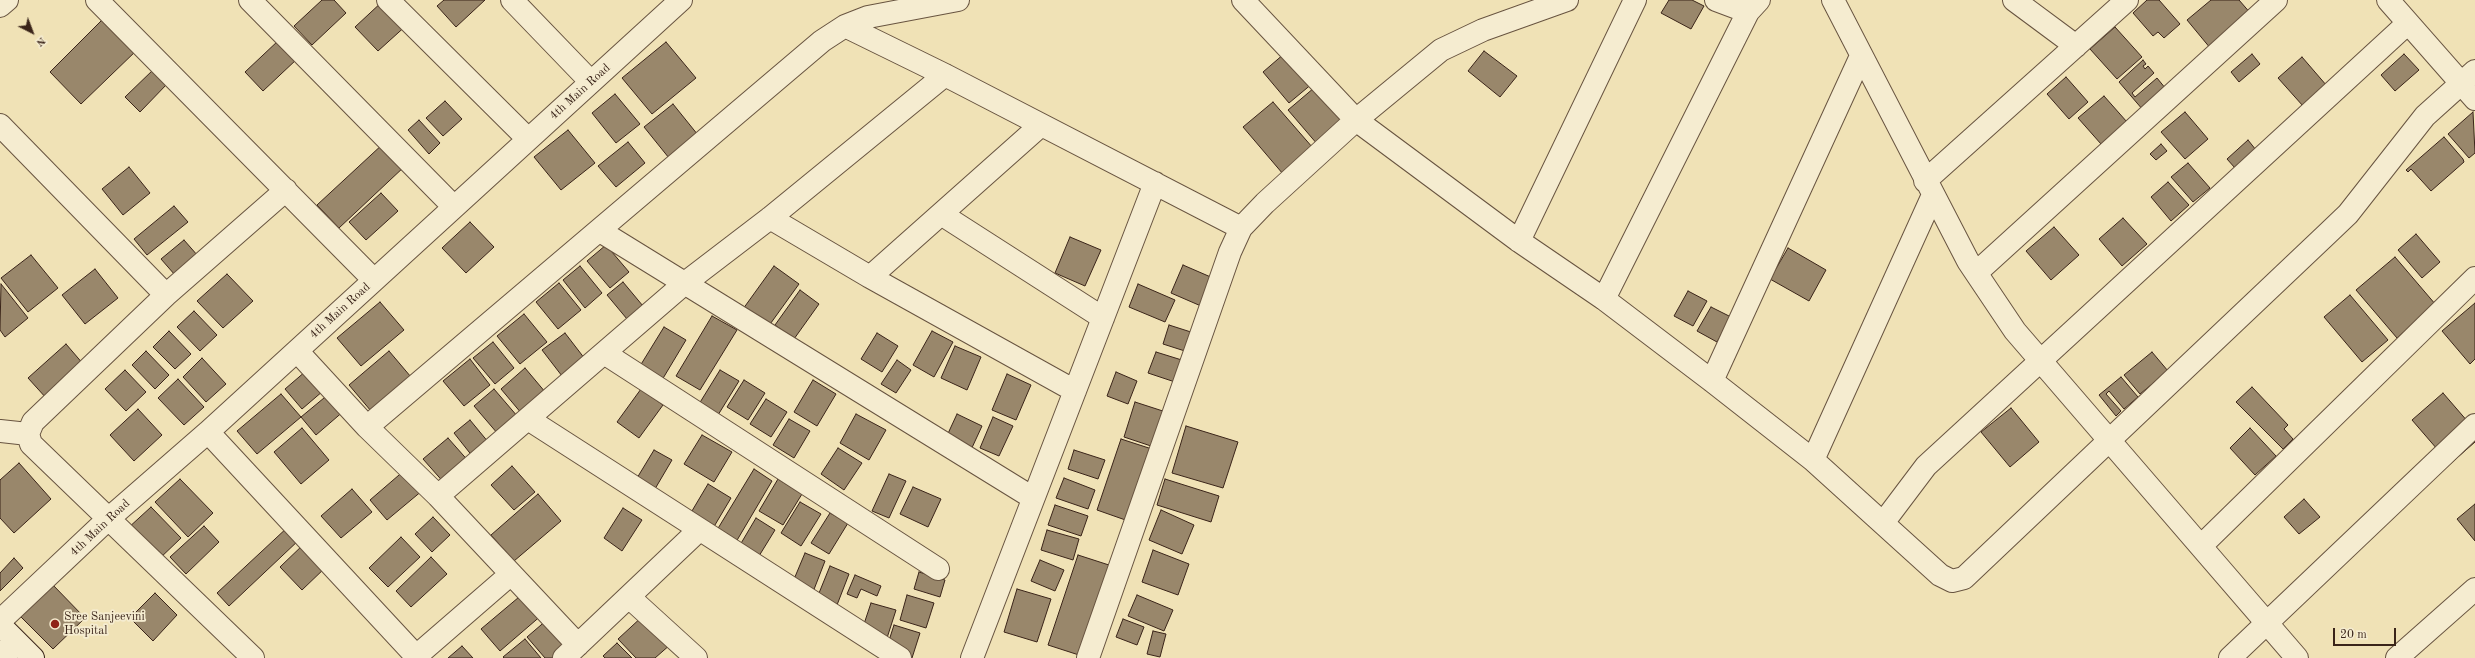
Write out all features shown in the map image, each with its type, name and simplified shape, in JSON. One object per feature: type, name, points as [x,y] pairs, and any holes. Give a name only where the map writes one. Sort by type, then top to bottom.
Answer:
[{"type":"street","points":[[0,6],[7,0]]},
{"type":"street","points":[[97,0],[374,280]]},
{"type":"street","points":[[250,0],[454,207]]},
{"type":"street","points":[[388,0],[528,139]]},
{"type":"street","points":[[512,0],[591,82]]},
{"type":"street","name":"4th Main Road","points":[[0,621],[107,520],[208,432],[681,0]]},
{"type":"street","points":[[367,427],[600,231],[816,46],[844,26],[868,17],[958,0]]},
{"type":"street","points":[[1243,0],[1356,120],[1519,241],[1604,299],[1712,381],[1813,460],[1940,575],[1952,581],[1964,578],[2348,214],[2425,116],[2468,77]]},
{"type":"street","points":[[1088,658],[1230,252],[1241,228],[1265,203],[1356,120],[1441,50],[1483,30],[1567,0]]},
{"type":"street","points":[[1519,241],[1636,0]]},
{"type":"street","points":[[1604,299],[1754,6],[1716,0]]},
{"type":"street","points":[[1833,0],[1929,188],[1976,273],[2015,331],[2269,623],[2297,658]]},
{"type":"street","points":[[2014,0],[2076,46]]},
{"type":"street","points":[[1813,460],[1929,188],[2076,46],[2127,0]]},
{"type":"street","points":[[1976,273],[2276,0]]},
{"type":"street","points":[[2388,0],[2408,23],[2468,77],[2475,99]]},
{"type":"street","points":[[1883,523],[1926,466],[2408,23]]},
{"type":"street","points":[[844,26],[945,74],[1241,228]]},
{"type":"street","points":[[1712,381],[1861,56]]},
{"type":"street","points":[[438,496],[685,284],[770,218],[945,74]]},
{"type":"street","points":[[0,125],[166,295]]},
{"type":"street","points":[[870,277],[1041,125]]},
{"type":"street","points":[[972,658],[1155,183]]},
{"type":"street","points":[[253,658],[107,520],[31,444],[28,434],[33,422],[166,295],[286,190]]},
{"type":"street","points":[[941,214],[1103,318]]},
{"type":"street","points":[[770,218],[870,277],[1075,391]]},
{"type":"street","points":[[600,231],[1033,498]]},
{"type":"street","points":[[2201,546],[2475,278]]},
{"type":"street","points":[[297,351],[367,427],[438,496],[511,574],[571,651],[699,530]]},
{"type":"street","points":[[604,353],[938,569]]},
{"type":"street","points":[[528,419],[900,658]]},
{"type":"street","points":[[2230,658],[2269,623],[2475,425]]},
{"type":"street","points":[[0,431],[28,434]]},
{"type":"street","points":[[208,432],[415,657],[511,574]]},
{"type":"street","points":[[2397,658],[2475,589]]},
{"type":"street","points":[[629,597],[696,658]]},
{"type":"street","points":[[0,625],[33,658]]},
{"type":"street","points":[[0,652],[6,658]]},
{"type":"building","points":[[322,0],[334,0],[346,13],[312,45],[294,26]]},
{"type":"building","points":[[384,0],[409,23],[378,51],[355,27]]},
{"type":"building","points":[[444,0],[485,0],[456,27],[437,6]]},
{"type":"building","points":[[1669,0],[1692,0],[1704,6],[1691,29],[1661,13]]},
{"type":"building","points":[[2147,0],[2159,0],[2180,24],[2164,38],[2158,32],[2153,36],[2133,13]]},
{"type":"building","points":[[2211,0],[2239,0],[2252,15],[2211,49],[2187,20]]},
{"type":"building","points":[[106,16],[138,49],[81,104],[50,72]]},
{"type":"building","points":[[2115,27],[2142,57],[2117,79],[2090,49]]},
{"type":"building","points":[[279,40],[297,59],[263,91],[245,72]]},
{"type":"building","points":[[666,42],[696,78],[652,114],[622,78]]},
{"type":"building","points":[[1292,47],[1319,78],[1289,103],[1263,72]]},
{"type":"building","points":[[1484,51],[1517,76],[1500,97],[1468,71]]},
{"type":"building","points":[[2252,54],[2260,64],[2239,82],[2231,72]]},
{"type":"building","points":[[2404,54],[2419,70],[2395,91],[2381,75]]},
{"type":"building","points":[[2302,57],[2327,86],[2303,106],[2278,78]]},
{"type":"building","points":[[2143,60],[2146,64],[2143,66],[2145,69],[2148,66],[2154,73],[2132,93],[2135,97],[2157,78],[2166,89],[2160,95],[2158,92],[2143,110],[2119,82]]},
{"type":"building","points":[[154,69],[168,83],[140,112],[125,97]]},
{"type":"building","points":[[2066,77],[2088,102],[2069,119],[2047,94]]},
{"type":"building","points":[[1321,82],[1351,116],[1318,145],[1288,110]]},
{"type":"building","points":[[615,94],[640,124],[616,143],[592,113]]},
{"type":"building","points":[[2104,96],[2127,122],[2101,144],[2078,118]]},
{"type":"building","points":[[445,101],[462,119],[443,136],[426,118]]},
{"type":"building","points":[[1273,102],[1313,148],[1283,174],[1243,127]]},
{"type":"building","points":[[673,104],[698,135],[669,158],[644,127]]},
{"type":"building","points":[[2185,112],[2208,139],[2185,159],[2161,132]]},
{"type":"building","points":[[2473,112],[2475,153],[2469,158],[2448,134]]},
{"type":"building","points":[[419,120],[440,143],[429,154],[408,130]]},
{"type":"building","points":[[568,130],[595,163],[561,190],[534,157]]},
{"type":"building","points":[[2444,137],[2464,162],[2431,191],[2411,169],[2408,172],[2406,170]]},
{"type":"building","points":[[2248,140],[2256,150],[2235,168],[2227,159]]},
{"type":"building","points":[[628,142],[645,163],[616,187],[598,166]]},
{"type":"building","points":[[384,143],[405,166],[339,228],[317,205]]},
{"type":"building","points":[[2161,144],[2167,151],[2156,160],[2150,154]]},
{"type":"building","points":[[2188,163],[2210,188],[2193,202],[2171,177]]},
{"type":"building","points":[[129,167],[150,193],[123,215],[102,189]]},
{"type":"building","points":[[2168,182],[2189,205],[2171,221],[2151,197]]},
{"type":"building","points":[[381,193],[398,211],[366,240],[349,222]]},
{"type":"building","points":[[174,206],[188,222],[147,255],[134,239]]},
{"type":"building","points":[[2123,218],[2147,244],[2122,266],[2099,239]]},
{"type":"building","points":[[470,222],[494,247],[466,273],[442,248]]},
{"type":"building","points":[[2054,227],[2079,255],[2051,280],[2026,251]]},
{"type":"building","points":[[2416,234],[2440,262],[2422,278],[2398,250]]},
{"type":"building","points":[[1070,237],[1101,250],[1085,286],[1055,273]]},
{"type":"building","points":[[184,240],[198,256],[175,275],[161,259]]},
{"type":"building","points":[[606,245],[629,272],[610,288],[587,261]]},
{"type":"building","points":[[1788,248],[1826,270],[1809,301],[1770,279]]},
{"type":"building","points":[[31,255],[58,288],[28,312],[1,278]]},
{"type":"building","points":[[2395,257],[2436,305],[2397,338],[2356,290]]},
{"type":"building","points":[[1183,265],[1213,278],[1201,306],[1171,293]]},
{"type":"building","points":[[580,266],[602,293],[585,308],[563,280]]},
{"type":"building","points":[[774,266],[799,284],[768,327],[743,309]]},
{"type":"building","points":[[95,269],[118,298],[85,324],[62,295]]},
{"type":"building","points":[[227,274],[253,301],[223,328],[197,301]]},
{"type":"building","points":[[623,282],[643,306],[627,319],[607,295]]},
{"type":"building","points":[[559,283],[581,310],[558,329],[536,302]]},
{"type":"building","points":[[1,284],[28,318],[5,337],[0,330]]},
{"type":"building","points":[[1138,284],[1175,300],[1165,322],[1129,307]]},
{"type":"building","points":[[800,290],[819,304],[794,339],[775,325]]},
{"type":"building","points":[[1688,291],[1707,301],[1693,326],[1674,316]]},
{"type":"building","points":[[2350,295],[2388,340],[2362,362],[2324,317]]},
{"type":"building","points":[[380,302],[404,330],[361,366],[337,338]]},
{"type":"building","points":[[2475,303],[2475,359],[2470,364],[2442,331]]},
{"type":"building","points":[[1711,307],[1731,317],[1717,342],[1697,331]]},
{"type":"building","points":[[194,311],[217,335],[200,351],[177,327]]},
{"type":"building","points":[[524,314],[547,342],[520,364],[497,336]]},
{"type":"building","points":[[712,316],[737,330],[700,390],[676,376]]},
{"type":"building","points":[[1169,325],[1194,333],[1188,352],[1163,344]]},
{"type":"building","points":[[664,327],[686,340],[662,380],[640,366]]},
{"type":"building","points":[[169,331],[191,354],[175,369],[153,347]]},
{"type":"building","points":[[932,331],[953,342],[934,377],[913,365]]},
{"type":"building","points":[[565,333],[585,359],[562,376],[542,350]]},
{"type":"building","points":[[877,333],[898,346],[882,372],[861,359]]},
{"type":"building","points":[[493,342],[514,368],[495,384],[473,358]]},
{"type":"building","points":[[66,344],[84,365],[47,399],[28,378]]},
{"type":"building","points":[[955,346],[981,357],[967,390],[941,378]]},
{"type":"building","points":[[146,351],[169,375],[155,389],[132,365]]},
{"type":"building","points":[[389,351],[411,377],[371,411],[349,385]]},
{"type":"building","points":[[1156,352],[1185,361],[1178,383],[1148,373]]},
{"type":"building","points":[[2152,352],[2168,371],[2140,394],[2124,375]]},
{"type":"building","points":[[202,358],[226,384],[206,402],[183,377]]},
{"type":"building","points":[[470,359],[490,385],[464,406],[443,381]]},
{"type":"building","points":[[897,360],[911,370],[896,393],[881,384]]},
{"type":"building","points":[[313,365],[330,385],[302,409],[285,389]]},
{"type":"building","points":[[525,368],[546,393],[522,414],[501,389]]},
{"type":"building","points":[[125,370],[146,392],[126,411],[105,389]]},
{"type":"building","points":[[720,370],[739,381],[718,415],[699,404]]},
{"type":"building","points":[[1116,372],[1137,381],[1128,404],[1107,396]]},
{"type":"building","points":[[1007,374],[1031,385],[1016,420],[992,410]]},
{"type":"building","points":[[2121,377],[2138,397],[2124,409],[2109,391],[2106,394],[2121,411],[2116,416],[2099,395]]},
{"type":"building","points":[[178,379],[204,407],[184,425],[158,398]]},
{"type":"building","points":[[744,380],[765,393],[748,420],[727,407]]},
{"type":"building","points":[[813,380],[836,394],[817,426],[794,412]]},
{"type":"building","points":[[2252,387],[2288,425],[2284,429],[2293,439],[2283,449],[2236,402]]},
{"type":"building","points":[[494,389],[518,417],[498,434],[474,406]]},
{"type":"building","points":[[641,389],[663,405],[639,438],[617,422]]},
{"type":"building","points":[[330,393],[345,410],[316,435],[301,417]]},
{"type":"building","points":[[2443,393],[2475,430],[2475,442],[2450,464],[2412,420]]},
{"type":"building","points":[[281,394],[301,417],[257,454],[237,431]]},
{"type":"building","points":[[766,399],[787,412],[771,437],[750,424]]},
{"type":"building","points":[[1135,402],[1169,413],[1157,448],[1124,437]]},
{"type":"building","points":[[2011,408],[2039,442],[2010,467],[1981,432]]},
{"type":"building","points":[[138,409],[162,435],[134,461],[110,435]]},
{"type":"building","points":[[856,414],[886,430],[869,460],[840,443]]},
{"type":"building","points":[[957,414],[982,426],[970,452],[945,440]]},
{"type":"building","points":[[993,417],[1013,426],[999,456],[980,448]]},
{"type":"building","points":[[789,419],[810,431],[794,458],[773,445]]},
{"type":"building","points":[[470,420],[489,443],[473,457],[454,433]]},
{"type":"building","points":[[1186,426],[1238,442],[1223,488],[1172,473]]},
{"type":"building","points":[[302,428],[329,460],[301,484],[274,452]]},
{"type":"building","points":[[2250,428],[2276,456],[2255,475],[2230,448]]},
{"type":"building","points":[[702,435],[732,452],[714,482],[684,464]]},
{"type":"building","points":[[448,438],[471,464],[446,485],[423,459]]},
{"type":"building","points":[[1121,439],[1158,451],[1134,523],[1097,510]]},
{"type":"building","points":[[838,448],[862,463],[844,490],[821,474]]},
{"type":"building","points":[[654,450],[672,460],[652,494],[634,483]]},
{"type":"building","points":[[1074,450],[1105,460],[1098,479],[1068,469]]},
{"type":"building","points":[[19,463],[51,499],[14,533],[0,518],[0,480]]},
{"type":"building","points":[[512,466],[535,492],[514,510],[491,485]]},
{"type":"building","points":[[406,469],[423,490],[387,520],[370,500]]},
{"type":"building","points":[[754,469],[772,481],[736,542],[717,530]]},
{"type":"building","points":[[889,474],[906,481],[889,518],[872,511]]},
{"type":"building","points":[[1064,478],[1095,490],[1088,509],[1056,498]]},
{"type":"building","points":[[180,479],[213,513],[188,537],[155,502]]},
{"type":"building","points":[[778,479],[802,494],[783,525],[759,511]]},
{"type":"building","points":[[1165,479],[1219,496],[1211,522],[1157,505]]},
{"type":"building","points":[[708,484],[731,498],[709,535],[686,521]]},
{"type":"building","points":[[913,487],[941,499],[928,527],[900,514]]},
{"type":"building","points":[[352,489],[372,512],[341,538],[321,516]]},
{"type":"building","points":[[538,494],[561,521],[514,561],[491,535]]},
{"type":"building","points":[[2304,499],[2320,517],[2299,534],[2284,517]]},
{"type":"building","points":[[800,502],[821,514],[801,546],[781,533]]},
{"type":"building","points":[[2475,504],[2475,541],[2457,519]]},
{"type":"building","points":[[1055,505],[1088,516],[1081,536],[1048,525]]},
{"type":"building","points":[[151,507],[181,538],[157,561],[127,529]]},
{"type":"building","points":[[623,508],[642,520],[622,551],[604,538]]},
{"type":"building","points":[[1161,510],[1194,525],[1182,554],[1149,540]]},
{"type":"building","points":[[830,513],[848,523],[829,554],[811,543]]},
{"type":"building","points":[[433,517],[450,535],[432,552],[415,534]]},
{"type":"building","points":[[756,518],[775,530],[759,556],[740,545]]},
{"type":"building","points":[[204,526],[219,542],[186,574],[170,557]]},
{"type":"building","points":[[289,526],[300,539],[229,606],[217,593]]},
{"type":"building","points":[[1047,530],[1079,539],[1073,560],[1041,550]]},
{"type":"building","points":[[401,537],[420,557],[388,587],[369,568]]},
{"type":"building","points":[[305,543],[327,566],[302,590],[280,567]]},
{"type":"building","points":[[1153,550],[1189,564],[1178,595],[1142,582]]},
{"type":"building","points":[[805,553],[825,561],[813,592],[792,584]]},
{"type":"building","points":[[1078,555],[1112,566],[1082,656],[1048,645]]},
{"type":"building","points":[[431,557],[447,574],[411,607],[396,591]]},
{"type":"building","points":[[14,558],[23,568],[0,591],[0,573]]},
{"type":"building","points":[[1040,560],[1064,570],[1055,591],[1031,581]]},
{"type":"building","points":[[830,566],[849,574],[837,605],[817,598]]},
{"type":"building","points":[[919,572],[945,580],[940,597],[914,589]]},
{"type":"building","points":[[855,575],[881,586],[877,596],[861,589],[857,598],[847,594]]},
{"type":"building","points":[[51,583],[85,618],[53,649],[19,615]]},
{"type":"building","points":[[1017,589],[1051,599],[1037,642],[1004,632]]},
{"type":"building","points":[[525,592],[543,614],[500,651],[481,629]]},
{"type":"building","points":[[155,593],[177,615],[153,641],[130,618]]},
{"type":"building","points":[[907,595],[934,603],[926,628],[900,620]]},
{"type":"building","points":[[1137,595],[1173,610],[1164,631],[1128,616]]},
{"type":"building","points":[[871,603],[896,610],[887,638],[862,630]]},
{"type":"building","points":[[644,615],[671,644],[655,658],[636,658],[618,639]]},
{"type":"building","points":[[548,619],[571,646],[557,658],[545,658],[527,637]]},
{"type":"building","points":[[1123,619],[1144,627],[1137,645],[1116,637]]},
{"type":"building","points":[[894,625],[920,633],[912,658],[901,658],[885,653]]},
{"type":"building","points":[[1153,631],[1166,634],[1160,657],[1147,654]]},
{"type":"building","points":[[525,639],[541,658],[503,657]]},
{"type":"building","points":[[617,643],[632,658],[605,658],[603,656]]},
{"type":"building","points":[[462,646],[473,658],[448,658]]},
{"type":"place","name":"Sree Sanjeevini Hospital","points":[[55,624]]}]
